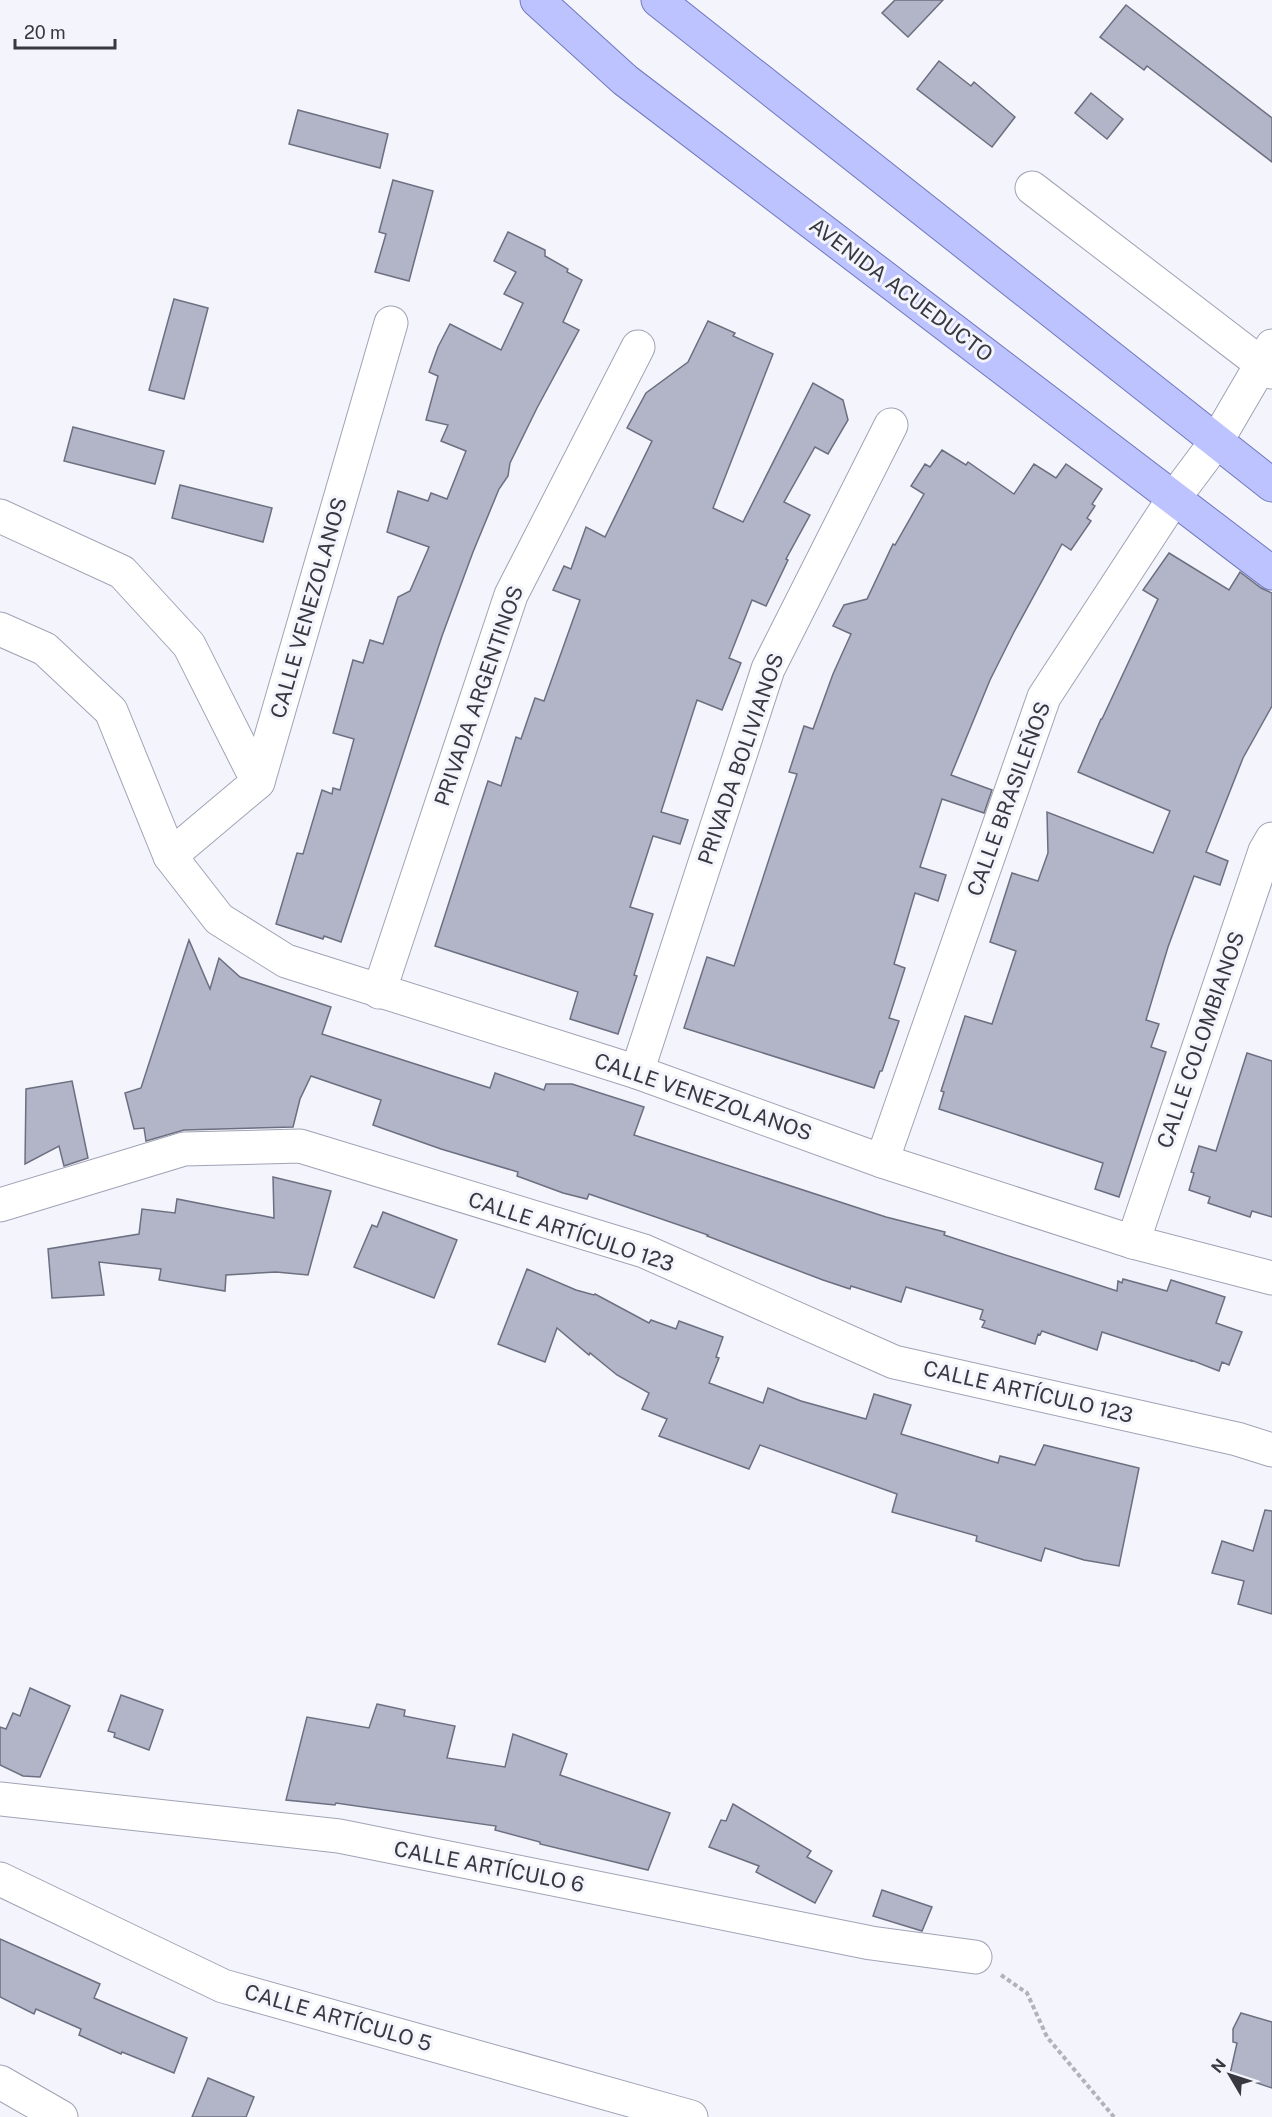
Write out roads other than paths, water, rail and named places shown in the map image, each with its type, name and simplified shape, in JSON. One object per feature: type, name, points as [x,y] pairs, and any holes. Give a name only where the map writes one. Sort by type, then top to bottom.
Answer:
[{"type":"main road","name":"AVENIDA ACUEDUCTO","points":[[537,0],[625,80],[1272,573]]},
{"type":"main road","points":[[658,0],[1272,485]]},
{"type":"street","points":[[1032,188],[1269,361]]},
{"type":"street","name":"CALLE VENEZOLANOS","points":[[258,782],[391,323]]},
{"type":"street","name":"PRIVADA ARGENTINOS","points":[[379,992],[511,596],[638,347]]},
{"type":"street","name":"CALLE BRASILEÑOS","points":[[882,1161],[1044,697],[1174,498],[1216,442],[1269,361]]},
{"type":"street","name":"PRIVADA BOLIVIANOS","points":[[637,1072],[768,669],[891,425]]},
{"type":"street","points":[[0,516],[122,572],[189,645],[258,782],[170,856]]},
{"type":"street","name":"CALLE VENEZOLANOS","points":[[0,629],[45,649],[111,711],[170,856],[219,919],[286,961],[637,1072],[882,1161],[1133,1242],[1272,1278]]},
{"type":"street","name":"CALLE COLOMBIANOS","points":[[1133,1242],[1265,851],[1272,839]]},
{"type":"street","name":"CALLE ARTÍCULO 123","points":[[0,1205],[184,1149],[300,1146],[644,1251],[894,1362],[1237,1439],[1272,1450]]},
{"type":"street","name":"CALLE ARTÍCULO 6","points":[[0,1799],[339,1836],[871,1943],[975,1957]]},
{"type":"street","name":"CALLE ARTÍCULO 5","points":[[0,1879],[222,1986],[691,2117]]},
{"type":"street","points":[[0,2082],[61,2117]]}]
